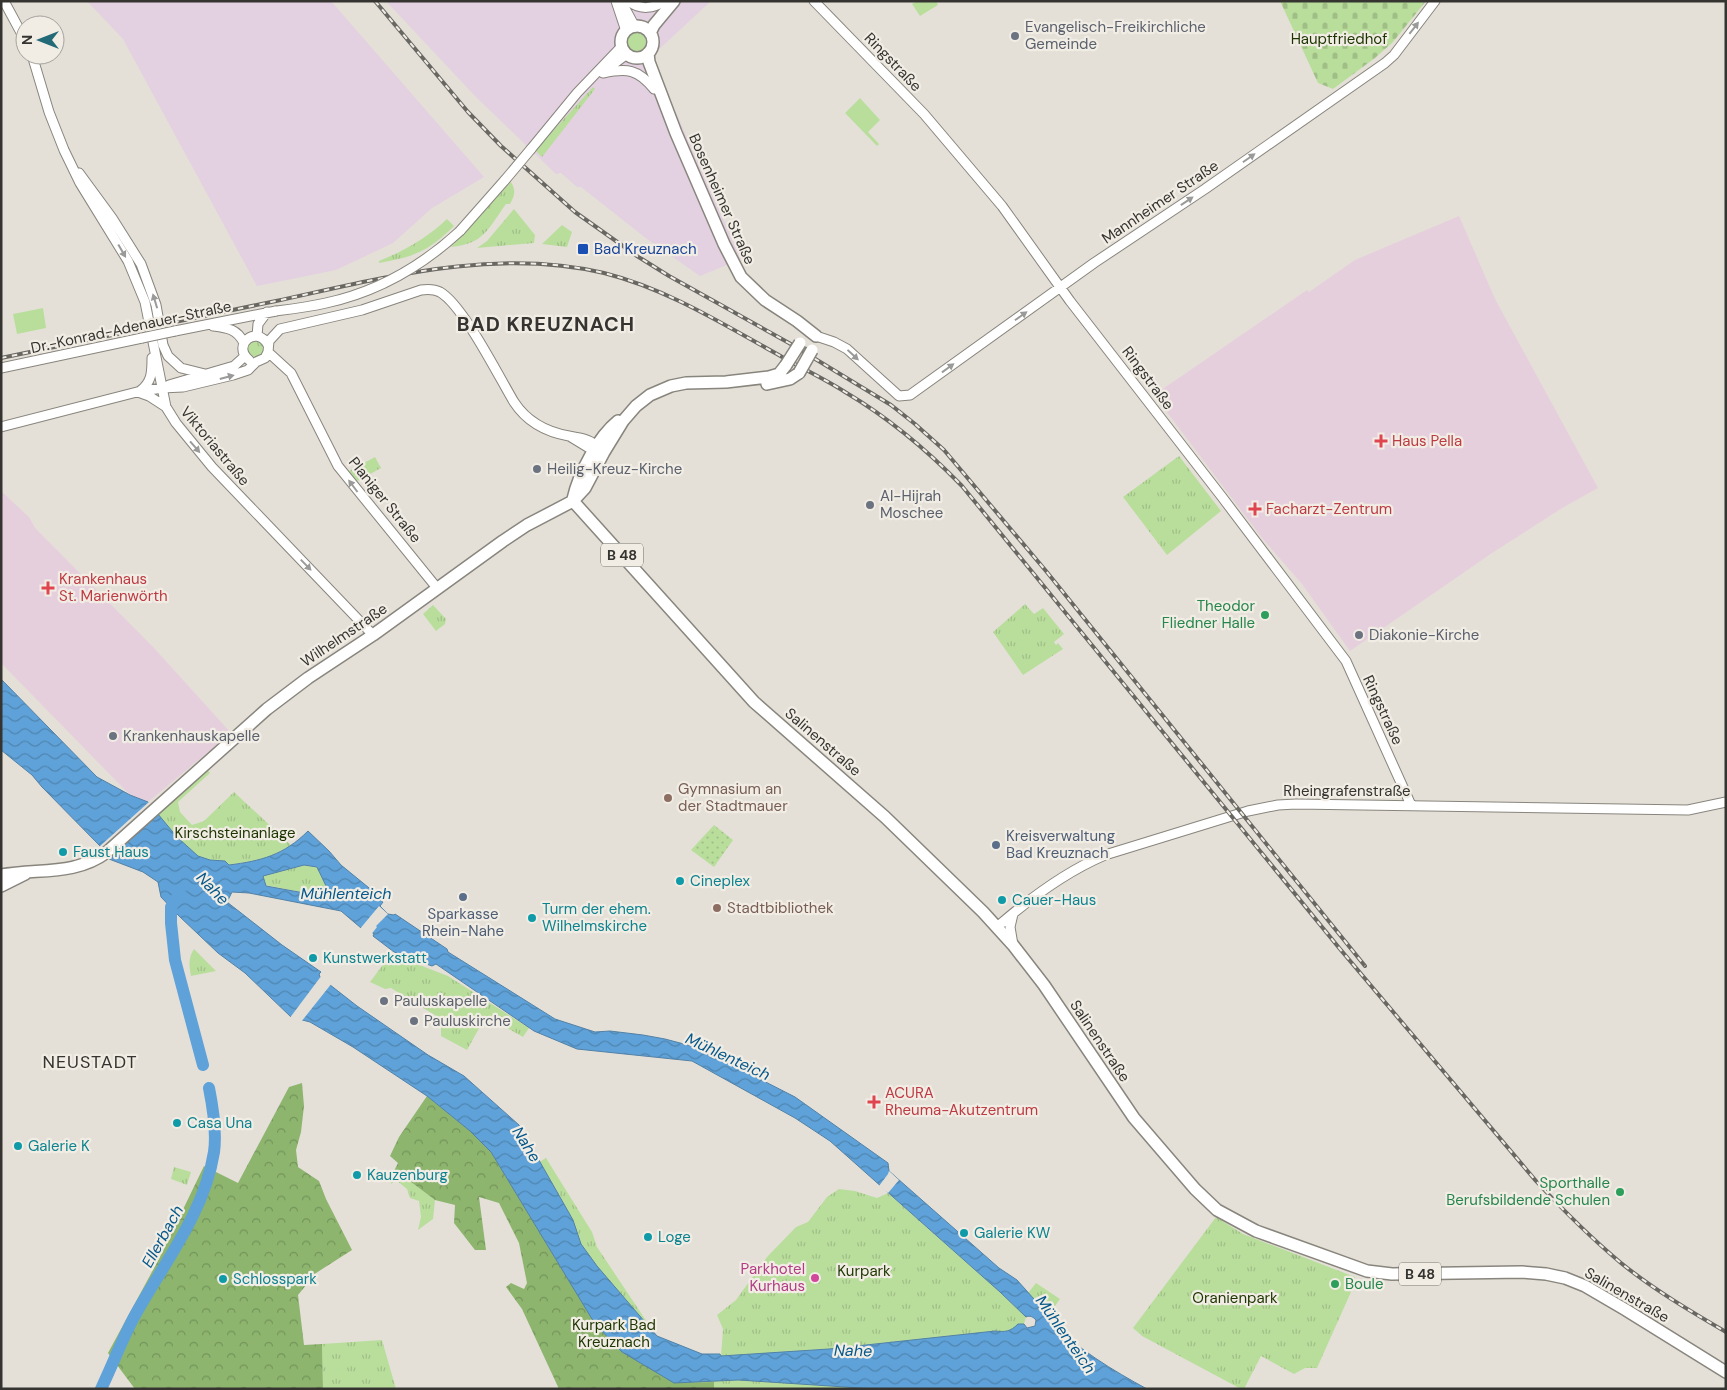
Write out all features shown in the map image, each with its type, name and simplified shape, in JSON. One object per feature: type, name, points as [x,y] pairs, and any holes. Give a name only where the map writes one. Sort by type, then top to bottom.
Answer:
[{"type":"main road","points":[[638,29],[652,42],[650,50],[633,53],[621,40],[638,29],[654,25],[672,1]]},
{"type":"main road","name":"Bosenheimer Straße","points":[[633,53],[642,64],[654,89],[665,104]]},
{"type":"main road","name":"Bosenheimer Straße","points":[[633,53],[649,62],[724,244],[741,277],[760,295],[816,336]]},
{"type":"main road","points":[[800,343],[804,326]]},
{"type":"main road","points":[[800,343],[816,336]]},
{"type":"main road","name":"Wilhelmstraße","points":[[726,382],[748,385],[770,384],[790,379],[799,372],[812,350],[816,336]]},
{"type":"main road","name":"Wilhelmstraße","points":[[562,506],[576,489],[608,430],[650,395],[671,386],[693,382],[726,382],[772,376],[782,371],[800,343]]},
{"type":"main road","name":"Wilhelmstraße","points":[[8,881],[29,872],[69,869],[95,860],[106,852],[274,704],[308,678],[373,635],[527,525],[573,501],[585,488],[598,449]]},
{"type":"main road","name":"Wilhelmstraße","points":[[573,501],[576,489]]},
{"type":"main road","name":"Salinenstraße","points":[[573,501],[754,702],[892,823],[997,927],[1044,985],[1134,1118],[1195,1189],[1217,1210],[1256,1232],[1367,1271],[1392,1274],[1498,1272],[1546,1274],[1565,1278],[1585,1286],[1726,1372]]},
{"type":"street","points":[[4,1],[15,21]]},
{"type":"street","points":[[616,1],[638,29]]},
{"type":"street","points":[[621,1],[629,18],[638,29]]},
{"type":"street","points":[[629,1],[643,8],[656,7],[666,1]]},
{"type":"street","name":"Ringstraße","points":[[814,1],[864,51],[955,150],[1002,206],[1061,288],[1346,661],[1411,805]]},
{"type":"street","name":"Mannheimer Straße","points":[[885,384],[899,396],[910,395],[1094,263],[1205,189],[1385,63],[1435,1]]},
{"type":"street","points":[[557,119],[603,73],[633,53]]},
{"type":"street","points":[[557,119],[577,93],[633,53]]},
{"type":"street","points":[[35,65],[56,132],[80,184],[128,260],[145,302],[152,334],[151,378],[144,388],[137,392]]},
{"type":"street","points":[[603,73],[618,70],[632,71],[645,78],[654,89]]},
{"type":"street","name":"Dr.-Konrad-Adenauer-Straße","points":[[1,368],[175,331],[341,299],[384,283],[424,260],[460,231],[557,119]]},
{"type":"street","points":[[72,165],[106,209],[141,264],[156,305],[163,345],[168,356],[181,368],[204,374]]},
{"type":"street","points":[[307,322],[282,324],[259,336],[251,337],[244,343],[243,351],[245,356],[250,361],[263,360],[271,338],[280,329],[362,310],[421,290],[430,289],[441,293],[458,310],[523,414],[541,427],[569,436],[585,438],[598,449]]},
{"type":"street","points":[[268,349],[259,336],[258,324],[272,312]]},
{"type":"street","points":[[205,325],[228,328],[235,331],[244,343]]},
{"type":"street","name":"Viktoriastraße","points":[[152,334],[166,407],[176,423],[212,467],[373,635]]},
{"type":"street","name":"Bosenheimer Straße","points":[[816,336],[847,349],[885,384]]},
{"type":"street","name":"Planiger Straße","points":[[268,349],[291,372],[338,466],[437,588]]},
{"type":"street","points":[[162,388],[234,366],[245,356]]},
{"type":"street","points":[[1,427],[137,392],[183,387],[233,375],[248,370],[256,362]]},
{"type":"street","points":[[137,392],[157,400],[166,407]]},
{"type":"street","name":"Rheingrafenstraße","points":[[997,927],[1062,877],[1084,864],[1105,855],[1248,811],[1290,804],[1688,810],[1726,802]]},
{"type":"street","points":[[1013,945],[1010,927],[1014,914]]},
{"type":"shaded area","points":[[87,1],[331,1],[484,177],[432,208],[393,243],[336,270],[257,286],[123,39]]},
{"type":"shaded area","points":[[386,1],[711,1],[654,54],[654,63],[741,259],[700,276],[647,239],[581,187],[577,187],[561,173],[556,174],[474,95]]},
{"type":"shaded area","name":"Haus Pella","points":[[1459,216],[1495,299],[1598,488],[1562,508],[1492,553],[1350,651],[1302,584],[1262,538],[1154,395],[1307,290],[1309,292],[1355,260]]},
{"type":"shaded area","name":"Krankenhaus St. Marienwörth","points":[[1,491],[29,517],[35,528],[154,648],[231,733],[148,802],[130,795],[1,663]]},
{"type":"green space","points":[[917,1],[936,1],[938,5],[920,16],[912,4]]},
{"type":"green space","name":"Hauptfriedhof","points":[[1280,1],[1426,1],[1393,42],[1333,89],[1318,83]]},
{"type":"green space","points":[[632,32],[640,32],[646,38],[646,46],[640,52],[632,52],[626,46],[626,38]]},
{"type":"green space","points":[[593,87],[595,89],[542,157],[536,151],[541,144]]},
{"type":"green space","points":[[860,98],[880,120],[868,132],[879,144],[877,146],[845,113]]},
{"type":"green space","points":[[511,182],[514,188],[512,201],[510,204],[506,204],[484,234],[471,243],[451,247]]},
{"type":"green space","points":[[514,209],[535,235],[534,243],[477,248],[487,241]]},
{"type":"green space","points":[[447,219],[454,226],[429,247],[412,255],[379,263],[379,261],[423,238]]},
{"type":"green space","points":[[562,225],[572,232],[567,247],[542,244]]},
{"type":"green space","points":[[43,308],[46,328],[17,334],[13,314]]},
{"type":"green space","points":[[252,341],[258,341],[263,346],[261,355],[252,357],[247,352],[247,346]]},
{"type":"green space","points":[[1179,456],[1221,511],[1167,555],[1123,497]]},
{"type":"green space","points":[[375,457],[381,468],[356,482],[349,471]]},
{"type":"green space","points":[[1025,604],[1034,614],[1043,608],[1064,634],[1054,642],[1056,645],[1058,643],[1063,649],[1023,675],[993,632]]},
{"type":"green space","points":[[433,605],[446,619],[445,624],[436,631],[423,614]]},
{"type":"green space","name":"Kirschsteinanlage","points":[[206,768],[210,773],[178,802],[180,812],[192,825],[204,821],[234,792],[291,845],[268,858],[229,865],[203,858],[184,845],[158,814]]},
{"type":"green space","points":[[714,825],[733,840],[714,867],[691,850]]},
{"type":"green space","points":[[304,865],[318,867],[327,888],[326,897],[265,885],[262,876]]},
{"type":"green space","points":[[194,949],[216,971],[191,976],[190,962]]},
{"type":"green space","points":[[404,959],[448,976],[529,1028],[523,1037],[486,1016],[467,1050],[441,1036],[441,1019],[391,988],[385,989],[370,982],[385,962]]},
{"type":"green space","name":"Schlosspark","points":[[302,1083],[304,1106],[301,1132],[296,1150],[298,1167],[319,1181],[352,1250],[316,1273],[298,1295],[304,1345],[322,1344],[323,1389],[135,1389],[108,1353],[160,1257],[204,1166],[238,1183],[289,1087]]},
{"type":"green space","points":[[427,1096],[470,1131],[491,1152],[595,1324],[622,1352],[674,1383],[714,1382],[714,1389],[559,1389],[522,1309],[506,1287],[511,1283],[524,1289],[527,1283],[519,1243],[499,1203],[479,1197],[486,1250],[475,1250],[454,1223],[455,1205],[435,1200],[394,1171],[398,1163],[390,1156],[399,1137]]},
{"type":"green space","points":[[546,1158],[592,1232],[597,1247],[657,1337],[697,1355],[721,1356],[723,1329],[717,1315],[736,1300],[767,1257],[796,1227],[808,1222],[827,1197],[839,1189],[855,1191],[877,1198],[888,1193],[1026,1317],[1024,1324],[1018,1324],[1061,1389],[625,1389],[498,1187]]},
{"type":"green space","points":[[174,1167],[191,1172],[187,1185],[171,1179]]},
{"type":"green space","points":[[388,1170],[399,1173],[435,1200],[433,1219],[418,1230],[421,1217],[419,1201],[410,1198],[407,1189],[396,1180],[391,1184]]},
{"type":"green space","name":"Oranienpark","points":[[1216,1217],[1243,1234],[1355,1277],[1355,1283],[1317,1368],[1305,1368],[1294,1374],[1261,1356],[1244,1389],[1241,1389],[1142,1336],[1133,1328]]},
{"type":"green space","name":"Boule","points":[[1328,1269],[1351,1286],[1343,1300],[1318,1283],[1321,1278],[1326,1280],[1329,1275],[1325,1272]]},
{"type":"green space","points":[[1036,1283],[1060,1299],[1048,1315],[1028,1293]]},
{"type":"green space","points":[[382,1340],[396,1389],[323,1389],[322,1344]]},
{"type":"water","points":[[1,679],[97,777],[130,795],[148,802],[177,837],[198,856],[210,860],[225,861],[229,865],[262,859],[290,846],[308,831],[341,865],[374,892],[383,902],[380,906],[388,914],[395,914],[447,949],[448,952],[555,1019],[595,1032],[610,1031],[643,1035],[699,1048],[795,1097],[888,1163],[889,1171],[999,1268],[1017,1280],[1051,1318],[1050,1320],[1071,1340],[1108,1367],[1147,1389],[876,1389],[738,1380],[674,1383],[622,1352],[595,1324],[491,1152],[470,1131],[427,1096],[353,1047],[310,1022],[291,1017],[245,973],[218,953],[179,916],[161,897],[158,882],[143,872],[109,859],[100,846],[32,775],[1,750]],"holes":[[[304,865],[317,867],[327,888],[326,897],[266,886],[263,876]],[[232,892],[249,893],[341,911],[361,928],[369,930],[374,934],[373,936],[394,952],[432,966],[436,964],[534,1031],[577,1049],[692,1061],[795,1118],[830,1141],[1026,1317],[1033,1317],[1036,1320],[1035,1326],[1027,1328],[1024,1324],[1018,1324],[1012,1329],[1005,1331],[829,1349],[721,1356],[720,1354],[702,1354],[657,1336],[597,1266],[581,1244],[573,1220],[519,1125],[464,1076],[428,1055],[357,1006],[320,977],[319,974],[321,972],[282,945],[227,902]]]},
{"type":"pier","points":[[150,801],[160,812],[106,858],[99,847]]},
{"type":"pier","points":[[379,906],[388,914],[376,926],[370,936],[369,933],[366,934],[359,930]]},
{"type":"pier","points":[[322,975],[332,983],[301,1022],[289,1019]]},
{"type":"pier","points":[[889,1171],[899,1180],[888,1193],[879,1186]]},
{"type":"waterway","name":"Ellerbach","points":[[180,893],[171,907],[175,960],[203,1065]]},
{"type":"waterway","name":"Ellerbach","points":[[101,1389],[133,1319],[192,1218],[209,1175],[215,1144],[214,1120],[209,1088]]},
{"type":"railway","points":[[375,1],[468,112],[501,146],[575,212],[669,276],[789,343],[891,405],[944,450],[1046,571],[1365,966]]},
{"type":"railway","points":[[1,358],[398,275],[480,264],[521,263],[563,266],[604,273],[650,288],[714,319],[828,382],[892,424],[921,447],[962,486],[1340,949],[1546,1192],[1633,1273],[1726,1332]]},
{"type":"place","name":"Evangelisch-Freikirchliche Gemeinde","points":[[1015,36]]},
{"type":"place","name":"Bad Kreuznach","points":[[583,249]]},
{"type":"place","name":"Haus Pella","points":[[1381,441]]},
{"type":"place","name":"Heilig-Kreuz-Kirche","points":[[537,469]]},
{"type":"place","name":"Al-Hijrah Moschee","points":[[870,505]]},
{"type":"place","name":"Facharzt-Zentrum","points":[[1255,509]]},
{"type":"place","name":"Krankenhaus St. Marienwörth","points":[[48,588]]},
{"type":"place","name":"Theodor Fliedner Halle","points":[[1265,615]]},
{"type":"place","name":"Diakonie-Kirche","points":[[1359,635]]},
{"type":"place","name":"Krankenhauskapelle","points":[[113,736]]},
{"type":"place","name":"Gymnasium an der Stadtmauer","points":[[668,798]]},
{"type":"place","name":"Kreisverwaltung Bad Kreuznach","points":[[996,845]]},
{"type":"place","name":"Faust Haus","points":[[63,852]]},
{"type":"place","name":"Cineplex","points":[[680,881]]},
{"type":"place","name":"Sparkasse Rhein-Nahe","points":[[463,897]]},
{"type":"place","name":"Cauer-Haus","points":[[1002,900]]},
{"type":"place","name":"Stadtbibliothek","points":[[717,908]]},
{"type":"place","name":"Turm der ehem. Wilhelmskirche","points":[[532,918]]},
{"type":"place","name":"Kunstwerkstatt","points":[[313,958]]},
{"type":"place","name":"Pauluskapelle","points":[[384,1001]]},
{"type":"place","name":"Pauluskirche","points":[[414,1021]]},
{"type":"place","name":"ACURA Rheuma-Akutzentrum","points":[[874,1102]]},
{"type":"place","name":"Casa Una","points":[[177,1123]]},
{"type":"place","name":"Galerie K","points":[[18,1146]]},
{"type":"place","name":"Kauzenburg","points":[[357,1175]]},
{"type":"place","name":"Sporthalle Berufsbildende Schulen","points":[[1620,1192]]},
{"type":"place","name":"Galerie KW","points":[[964,1233]]},
{"type":"place","name":"Loge","points":[[648,1237]]},
{"type":"place","name":"Parkhotel Kurhaus","points":[[815,1278]]},
{"type":"place","name":"Schlosspark","points":[[223,1279]]},
{"type":"place","name":"Boule","points":[[1335,1284]]},
{"type":"district","name":"BAD KREUZNACH","points":[[546,324]]},
{"type":"district","name":"NEUSTADT","points":[[90,1062]]},
{"type":"water label","name":"Nahe","points":[[213,888]]},
{"type":"water label","name":"Mühlenteich","points":[[346,893]]},
{"type":"water label","name":"Mühlenteich","points":[[728,1056]]},
{"type":"water label","name":"Nahe","points":[[527,1144]]},
{"type":"water label","name":"Mühlenteich","points":[[1066,1334]]},
{"type":"water label","name":"Nahe","points":[[853,1350]]},
{"type":"park label","name":"Kurpark","points":[[864,1271]]},
{"type":"park label","name":"Kurpark Bad Kreuznach","points":[[614,1334]]}]
